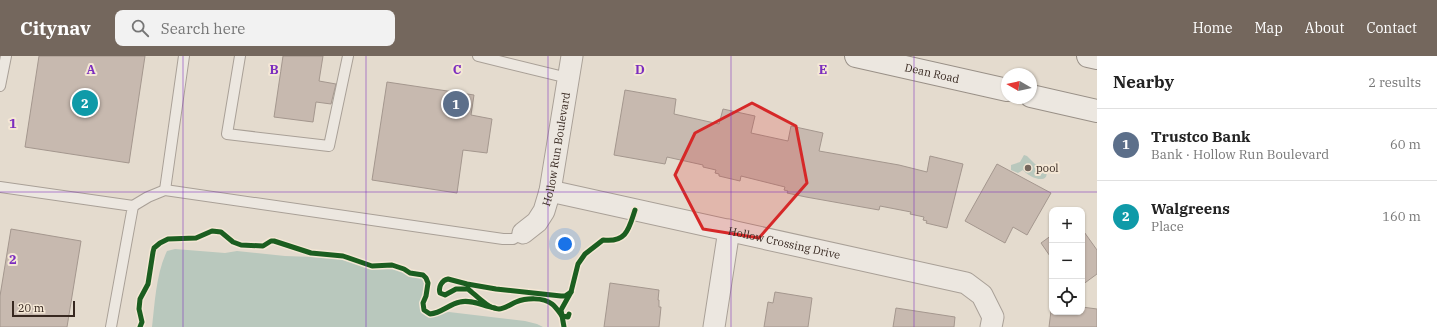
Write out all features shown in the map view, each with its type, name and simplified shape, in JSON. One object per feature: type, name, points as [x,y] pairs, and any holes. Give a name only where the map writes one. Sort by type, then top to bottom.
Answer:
[{"type":"main road","name":"Dean Road","points":[[856,56],[1001,89]]},
{"type":"main road","points":[[1088,56],[1097,58]]},
{"type":"main road","points":[[1037,97],[1097,111]]},
{"type":"street","name":"Hollow Run Boulevard","points":[[523,233],[537,222],[544,211],[550,191],[572,56]]},
{"type":"street","name":"Hollow Crossing Drive","points":[[550,191],[966,283],[982,295],[993,317],[991,327]]},
{"type":"street","points":[[714,327],[729,230]]},
{"type":"lane","points":[[0,86],[6,56]]},
{"type":"lane","points":[[165,190],[184,56]]},
{"type":"lane","points":[[240,56],[227,134],[329,146],[348,56]]},
{"type":"lane","points":[[478,56],[568,78]]},
{"type":"lane","points":[[0,187],[133,206],[148,197],[165,190],[503,239],[513,239],[523,233]]},
{"type":"lane","points":[[111,327],[133,206]]},
{"type":"highlighted area","points":[[752,103],[796,126],[807,183],[759,238],[703,229],[675,175],[695,133]]},
{"type":"shaded area","name":"pool","points":[[1024,155],[1035,164],[1045,167],[1047,173],[1046,177],[1039,179],[1030,176],[1023,170],[1018,173],[1011,170],[1011,165],[1020,162]]},
{"type":"shaded area","points":[[175,249],[225,253],[237,251],[285,256],[341,258],[373,269],[388,268],[422,277],[426,280],[423,305],[425,313],[429,315],[449,312],[525,321],[543,327],[152,327],[156,288],[160,269],[167,251]]},
{"type":"building","points":[[39,56],[145,56],[129,163],[25,147]]},
{"type":"building","points":[[283,56],[323,56],[319,81],[336,84],[331,104],[316,102],[313,122],[274,117]]},
{"type":"building","points":[[387,82],[474,95],[471,115],[492,119],[487,153],[463,150],[457,193],[372,180]]},
{"type":"building","points":[[625,90],[676,99],[674,114],[719,124],[723,109],[755,116],[751,133],[788,141],[791,126],[823,133],[819,151],[899,165],[927,172],[930,156],[963,164],[947,228],[926,223],[927,221],[923,220],[924,217],[910,214],[911,212],[880,206],[879,210],[787,193],[788,191],[784,190],[785,187],[741,176],[740,181],[719,176],[719,174],[715,173],[716,170],[703,167],[703,165],[667,157],[665,164],[614,155]]},
{"type":"building","points":[[997,164],[1051,193],[1027,235],[1013,227],[1005,243],[965,221]]},
{"type":"building","points":[[11,229],[81,241],[67,327],[0,327],[0,296]]},
{"type":"building","points":[[1085,233],[1097,250],[1097,274],[1085,283]]},
{"type":"building","points":[[1049,237],[1049,255],[1041,243]]},
{"type":"building","points":[[610,283],[659,290],[658,300],[659,307],[661,307],[659,327],[604,327]]},
{"type":"building","points":[[775,292],[812,298],[808,327],[764,327],[768,302],[773,303]]},
{"type":"building","points":[[1085,307],[1097,309],[1097,327],[1049,327],[1050,315],[1085,315]]},
{"type":"building","points":[[896,308],[955,317],[954,327],[893,327]]},
{"type":"cycle path","points":[[564,327],[561,310],[571,292],[578,264],[585,254],[603,240],[611,240],[622,237],[629,228],[635,210]]},
{"type":"cycle path","points":[[140,327],[142,322],[139,309],[140,299],[148,284],[154,248],[168,239],[196,238],[212,231],[221,232],[233,242],[241,245],[263,246],[271,241],[274,241],[311,253],[343,256],[372,266],[392,265],[404,269],[410,273],[423,275],[428,283],[426,296],[423,303],[424,310],[430,314],[464,301],[495,308]]},
{"type":"cycle path","points":[[569,314],[568,317],[562,316],[552,304],[539,299],[516,302],[499,309],[486,304],[468,289],[456,289],[445,295],[440,293],[440,286],[442,282],[448,279],[496,289],[561,296],[565,296],[571,292]]},
{"type":"place","name":"Walgreens","points":[[85,103]]},
{"type":"place","name":"Trustco Bank","points":[[456,104]]},
{"type":"place","name":"pool","points":[[1028,168]]}]
